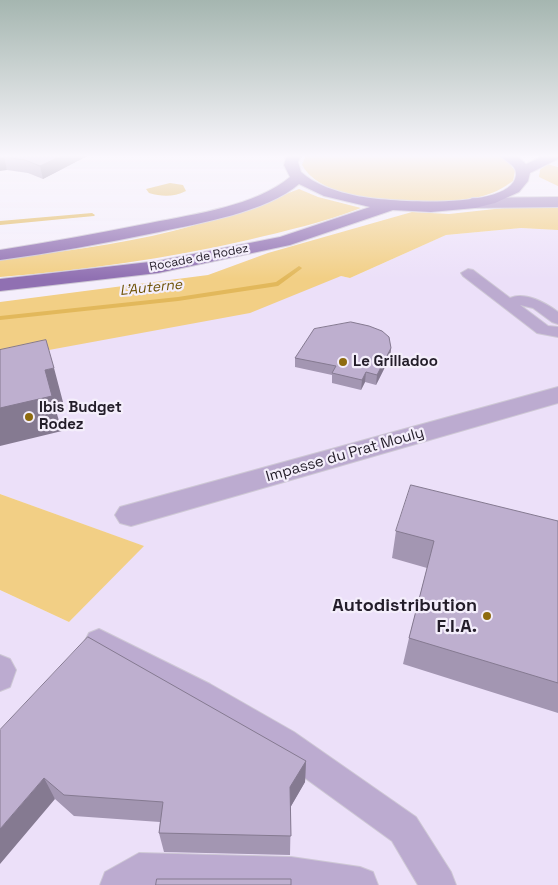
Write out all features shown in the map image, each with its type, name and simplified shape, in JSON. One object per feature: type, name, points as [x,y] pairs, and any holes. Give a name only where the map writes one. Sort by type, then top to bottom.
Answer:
[{"type":"main road","points":[[0,255],[69,245],[236,208],[268,196]]},
{"type":"main road","points":[[342,196],[393,205],[448,206],[472,203],[558,202]]},
{"type":"main road","points":[[472,203],[494,196]]},
{"type":"main road","name":"Rocade de Rodez","points":[[0,285],[158,267],[284,241],[393,205]]},
{"type":"street","name":"Impasse du Prat Mouly","points":[[131,515],[558,395]]},
{"type":"lane","points":[[468,273],[554,328]]},
{"type":"lane","points":[[482,283],[516,300],[538,304],[554,328]]},
{"type":"lane","points":[[99,641],[200,694],[283,743],[404,829],[438,885]]},
{"type":"lane","points":[[0,668],[2,670],[0,678]]},
{"type":"lane","points":[[118,885],[139,871],[291,875],[360,885]]},
{"type":"shaded area","points":[[279,196],[316,196],[361,208],[291,230],[186,253],[62,271],[0,277],[0,260],[152,236],[237,212]]},
{"type":"shaded area","points":[[359,196],[481,196],[437,202],[383,200]]},
{"type":"shaded area","points":[[558,206],[558,230],[521,228],[446,235],[350,278],[341,276],[250,313],[0,359],[0,302],[208,275],[268,253],[412,212],[449,214],[504,208]]},
{"type":"shaded area","points":[[521,228],[558,230],[558,885],[0,885],[0,590],[69,622],[143,546],[0,494],[0,359],[341,276],[350,278],[446,235]]},
{"type":"shaded area","points":[[0,494],[144,546],[69,622],[0,590]]},
{"type":"building","name":"Le Grilladoo","points":[[351,322],[382,331],[389,337],[391,348],[377,375],[366,372],[362,380],[332,373],[336,366],[295,358],[314,329]]},
{"type":"building","points":[[46,340],[54,368],[45,370],[52,396],[0,408],[0,350]]},
{"type":"building","name":"Autodistribution F.I.A.","points":[[411,485],[558,521],[558,683],[409,638],[434,541],[396,531]]},
{"type":"building","points":[[88,637],[306,761],[290,787],[291,836],[159,833],[163,802],[64,795],[44,778],[0,829],[0,730]]},
{"type":"building","points":[[157,879],[291,879],[291,885],[156,885]]},
{"type":"waterway","points":[[0,223],[92,215]]},
{"type":"waterway","name":"L'Auterne","points":[[0,318],[178,299],[278,284],[299,268]]},
{"type":"place","name":"Le Grilladoo","points":[[343,362]]},
{"type":"place","name":"Ibis Budget Rodez","points":[[29,417]]},
{"type":"place","name":"Autodistribution F.I.A.","points":[[487,616]]}]
